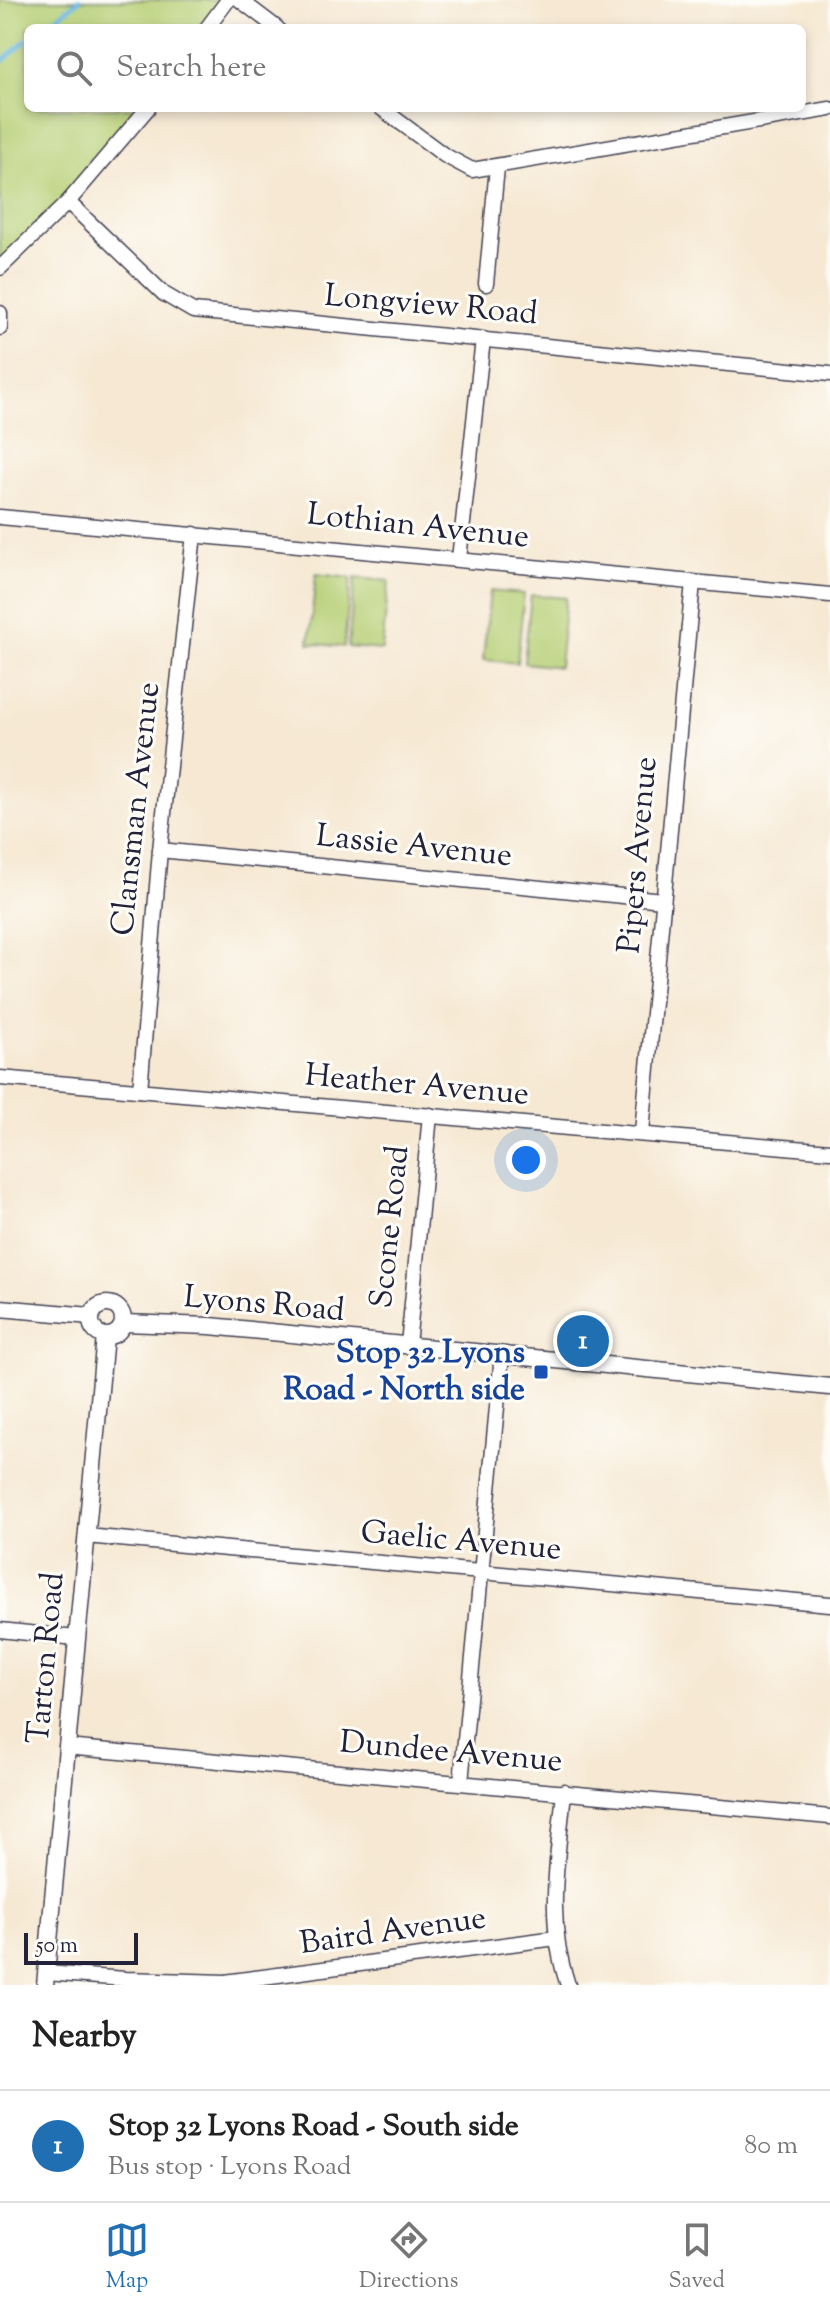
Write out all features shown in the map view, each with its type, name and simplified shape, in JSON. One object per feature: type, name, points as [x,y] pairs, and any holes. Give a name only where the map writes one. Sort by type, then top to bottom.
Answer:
[{"type":"street","points":[[210,24],[228,0]]},
{"type":"street","points":[[240,0],[272,24]]},
{"type":"street","points":[[386,112],[444,155],[472,170],[830,109]]},
{"type":"street","points":[[0,268],[68,202],[145,112]]},
{"type":"street","points":[[486,284],[497,167]]},
{"type":"street","name":"Longview Road","points":[[68,202],[164,294],[193,311],[830,374]]},
{"type":"street","points":[[0,313],[0,328]]},
{"type":"street","points":[[459,559],[483,339]]},
{"type":"street","name":"Lothian Avenue","points":[[0,517],[830,595]]},
{"type":"street","name":"Clansman Avenue","points":[[140,1090],[160,850],[194,534]]},
{"type":"street","name":"Pipers Avenue","points":[[642,1132],[693,582]]},
{"type":"street","name":"Lassie Avenue","points":[[160,850],[663,900]]},
{"type":"street","name":"Heather Avenue","points":[[0,1078],[642,1132],[830,1151]]},
{"type":"street","name":"Scone Road","points":[[408,1345],[430,1115]]},
{"type":"street","points":[[113,1305],[122,1312],[124,1323],[115,1335],[105,1336],[93,1327],[91,1316],[97,1307],[113,1305]]},
{"type":"street","points":[[0,1308],[91,1316]]},
{"type":"street","name":"Lyons Road","points":[[124,1323],[210,1326],[830,1387]]},
{"type":"street","name":"Tarton Road","points":[[46,1979],[105,1336]]},
{"type":"street","points":[[461,1782],[502,1355]]},
{"type":"street","name":"Gaelic Avenue","points":[[86,1536],[830,1604]]},
{"type":"street","points":[[0,1630],[76,1638]]},
{"type":"street","name":"Dundee Avenue","points":[[66,1747],[830,1817]]},
{"type":"street","points":[[564,1791],[553,1921],[568,1985]]},
{"type":"street","name":"Baird Avenue","points":[[46,1979],[225,1982],[556,1938]]},
{"type":"green space","points":[[0,0],[219,0],[203,24],[24,24],[24,112],[143,112],[0,265]]},
{"type":"green space","points":[[316,574],[351,578],[344,647],[309,643]]},
{"type":"green space","points":[[355,578],[389,581],[382,650],[348,647]]},
{"type":"green space","points":[[490,591],[524,594],[517,663],[483,660]]},
{"type":"green space","points":[[531,595],[566,598],[559,667],[524,663]]},
{"type":"waterway","points":[[49,24],[79,0]]},
{"type":"waterway","points":[[0,63],[24,42]]},
{"type":"place","name":"Stop 32 Lyons Road - South side","points":[[583,1341]]},
{"type":"place","name":"Stop 32 Lyons Road - North side","points":[[541,1372]]}]
